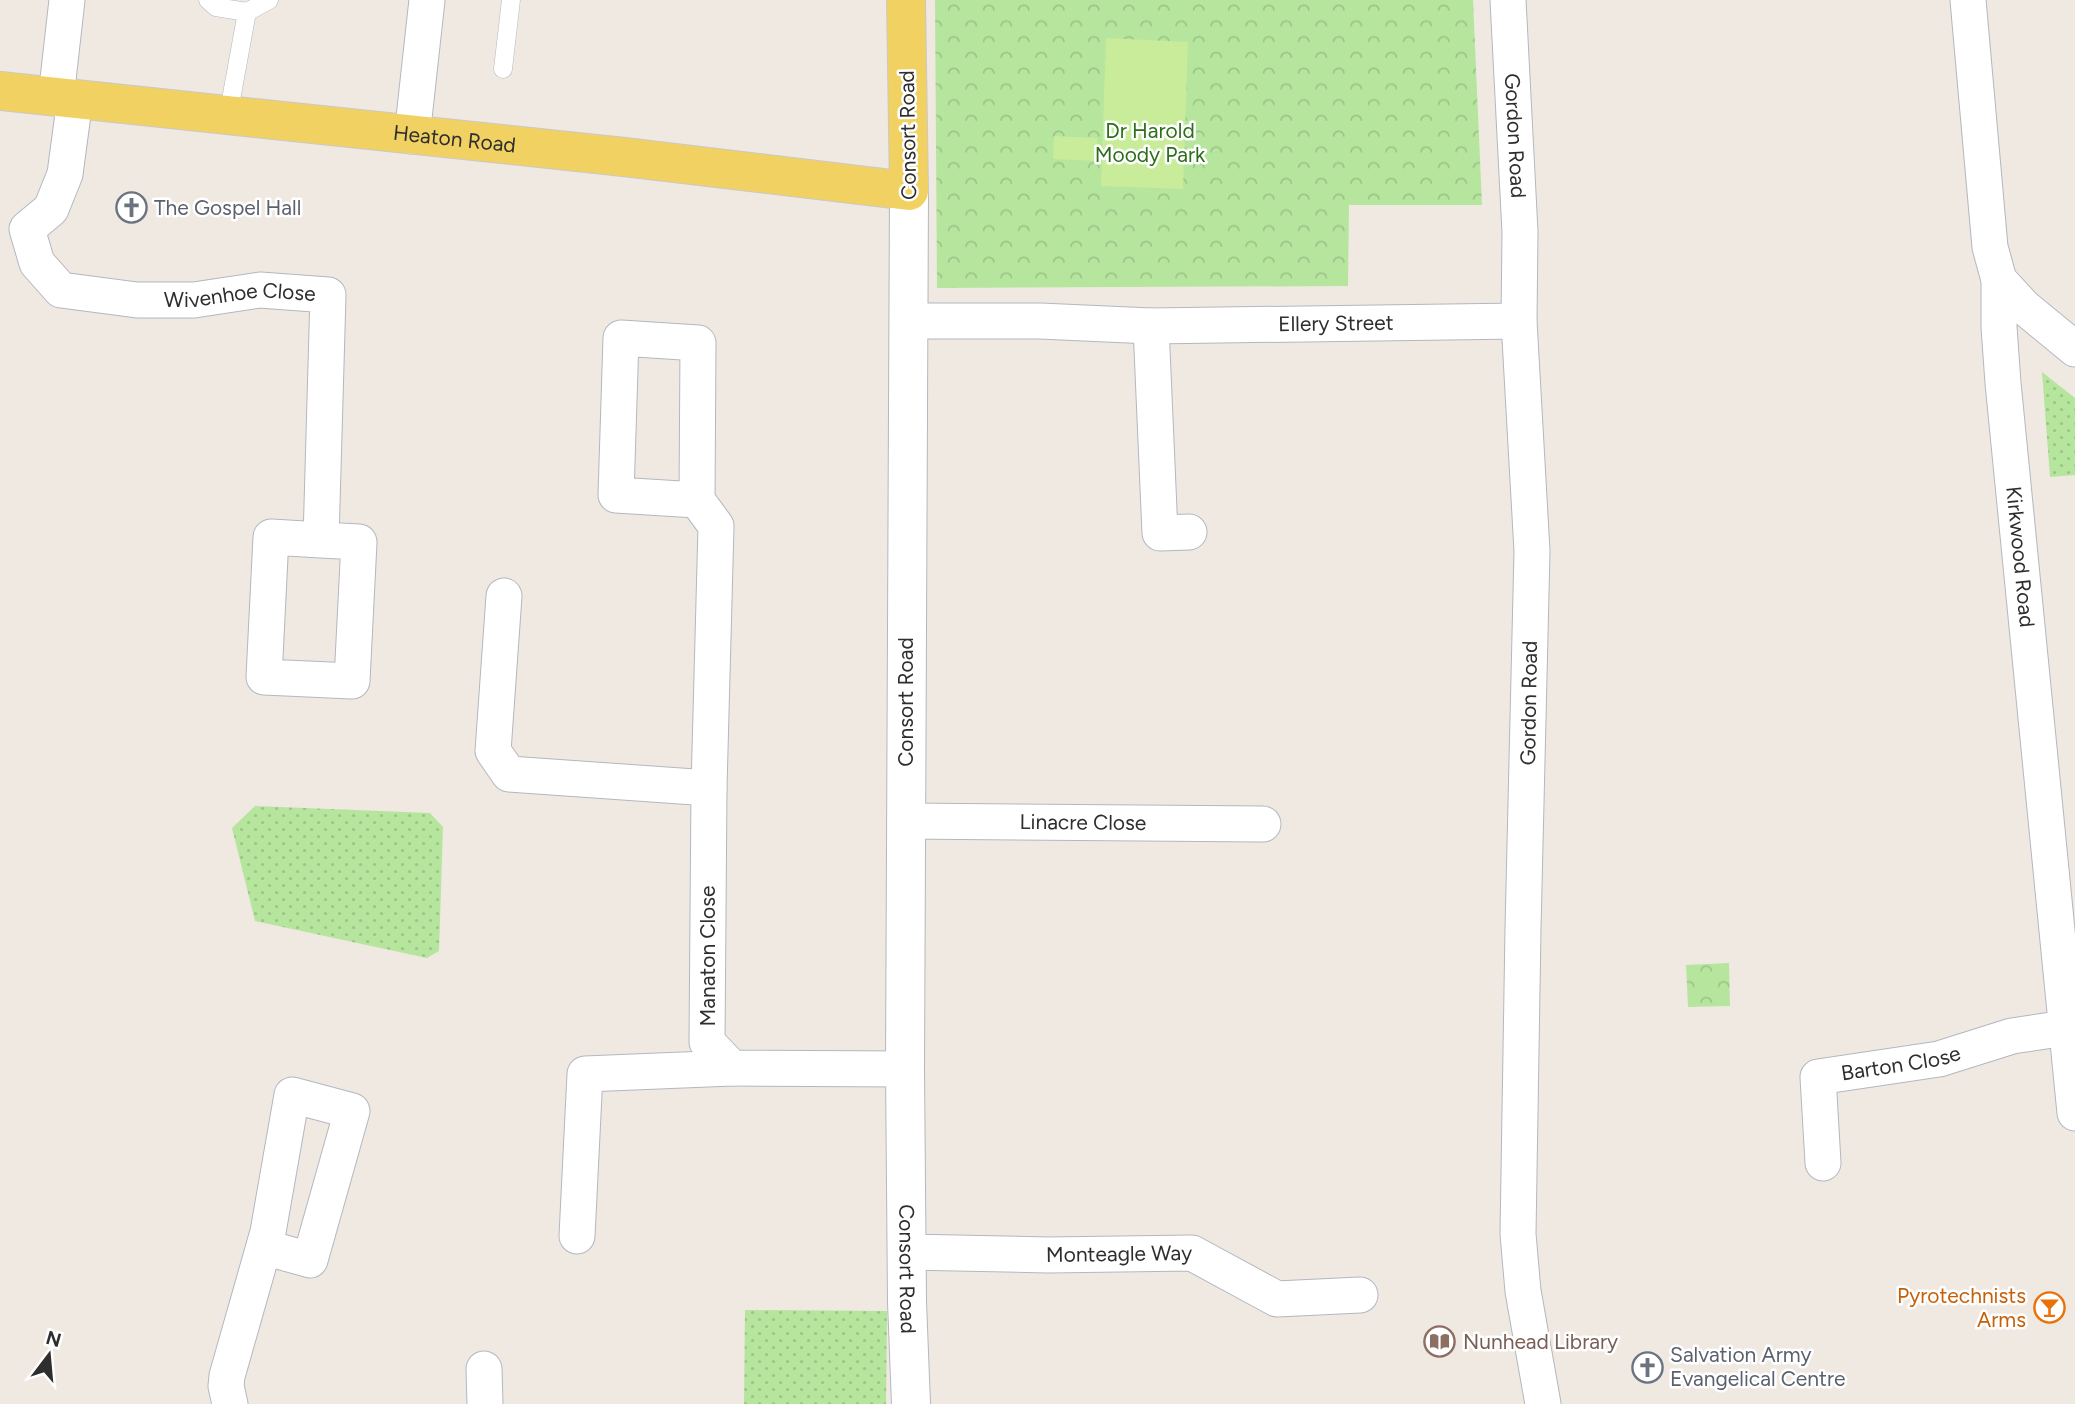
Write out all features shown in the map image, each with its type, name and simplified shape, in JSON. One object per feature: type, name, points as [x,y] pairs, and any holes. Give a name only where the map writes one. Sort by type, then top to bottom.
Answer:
[{"type":"main road","name":"Consort Road","points":[[906,0],[909,191]]},
{"type":"main road","name":"Heaton Road","points":[[0,91],[624,157],[909,191]]},
{"type":"street","name":"Wivenhoe Close","points":[[67,0],[65,174],[51,209],[14,228],[37,263],[61,290],[138,300],[194,300],[260,289],[328,295],[321,540]]},
{"type":"street","points":[[412,136],[427,0]]},
{"type":"street","name":"Gordon Road","points":[[1508,0],[1520,232],[1519,321],[1532,551],[1518,1234],[1523,1291],[1543,1404]]},
{"type":"street","name":"Kirkwood Road","points":[[1968,0],[1990,247],[1999,280],[2003,383],[2075,1113]]},
{"type":"street","name":"Consort Road","points":[[909,191],[905,1069],[911,1404]]},
{"type":"street","points":[[1999,280],[2024,307],[2075,349]]},
{"type":"street","name":"Ellery Street","points":[[909,321],[1040,321],[1151,326],[1519,321]]},
{"type":"street","points":[[1151,326],[1160,533],[1189,532]]},
{"type":"street","points":[[621,338],[698,343],[697,500],[616,495],[621,338]]},
{"type":"street","name":"Manaton Close","points":[[697,500],[716,526],[709,788],[708,1042],[732,1068]]},
{"type":"street","points":[[271,537],[321,540],[359,542],[352,681],[264,677],[271,537]]},
{"type":"street","points":[[504,596],[493,751],[509,774],[709,788]]},
{"type":"street","name":"Linacre Close","points":[[905,821],[1263,824]]},
{"type":"street","name":"Barton Close","points":[[1823,1163],[1818,1077],[1939,1059],[2012,1036],[2065,1028]]},
{"type":"street","points":[[577,1236],[584,1074],[732,1068],[905,1069]]},
{"type":"street","points":[[230,1404],[227,1376],[264,1247]]},
{"type":"street","name":"Monteagle Way","points":[[907,1252],[1192,1254],[1277,1299],[1360,1295]]},
{"type":"street","points":[[484,1369],[485,1404]]},
{"type":"lane","points":[[208,0],[216,7],[247,12],[269,0]]},
{"type":"lane","points":[[503,69],[511,0]]},
{"type":"lane","points":[[228,116],[247,12]]},
{"type":"green space","name":"Dr Harold Moody Park","points":[[935,0],[1473,0],[1482,205],[1349,205],[1348,286],[937,288]]},
{"type":"green space","points":[[1106,38],[1188,42],[1183,189],[1101,186]]},
{"type":"green space","points":[[1054,136],[1097,138],[1097,161],[1053,159]]},
{"type":"green space","points":[[2042,372],[2075,398],[2075,475],[2050,477]]},
{"type":"green space","points":[[255,806],[430,813],[443,827],[439,951],[427,958],[255,921],[232,828]]},
{"type":"green space","points":[[1729,963],[1730,1006],[1688,1007],[1686,965]]},
{"type":"green space","points":[[745,1310],[887,1311],[886,1404],[744,1404]]},
{"type":"place","name":"The Gospel Hall","points":[[131,208]]},
{"type":"place","name":"Pyrotechnists Arms","points":[[2049,1308]]},
{"type":"place","name":"Nunhead Library","points":[[1440,1342]]},
{"type":"place","name":"Salvation Army Evangelical Centre","points":[[1647,1367]]}]
